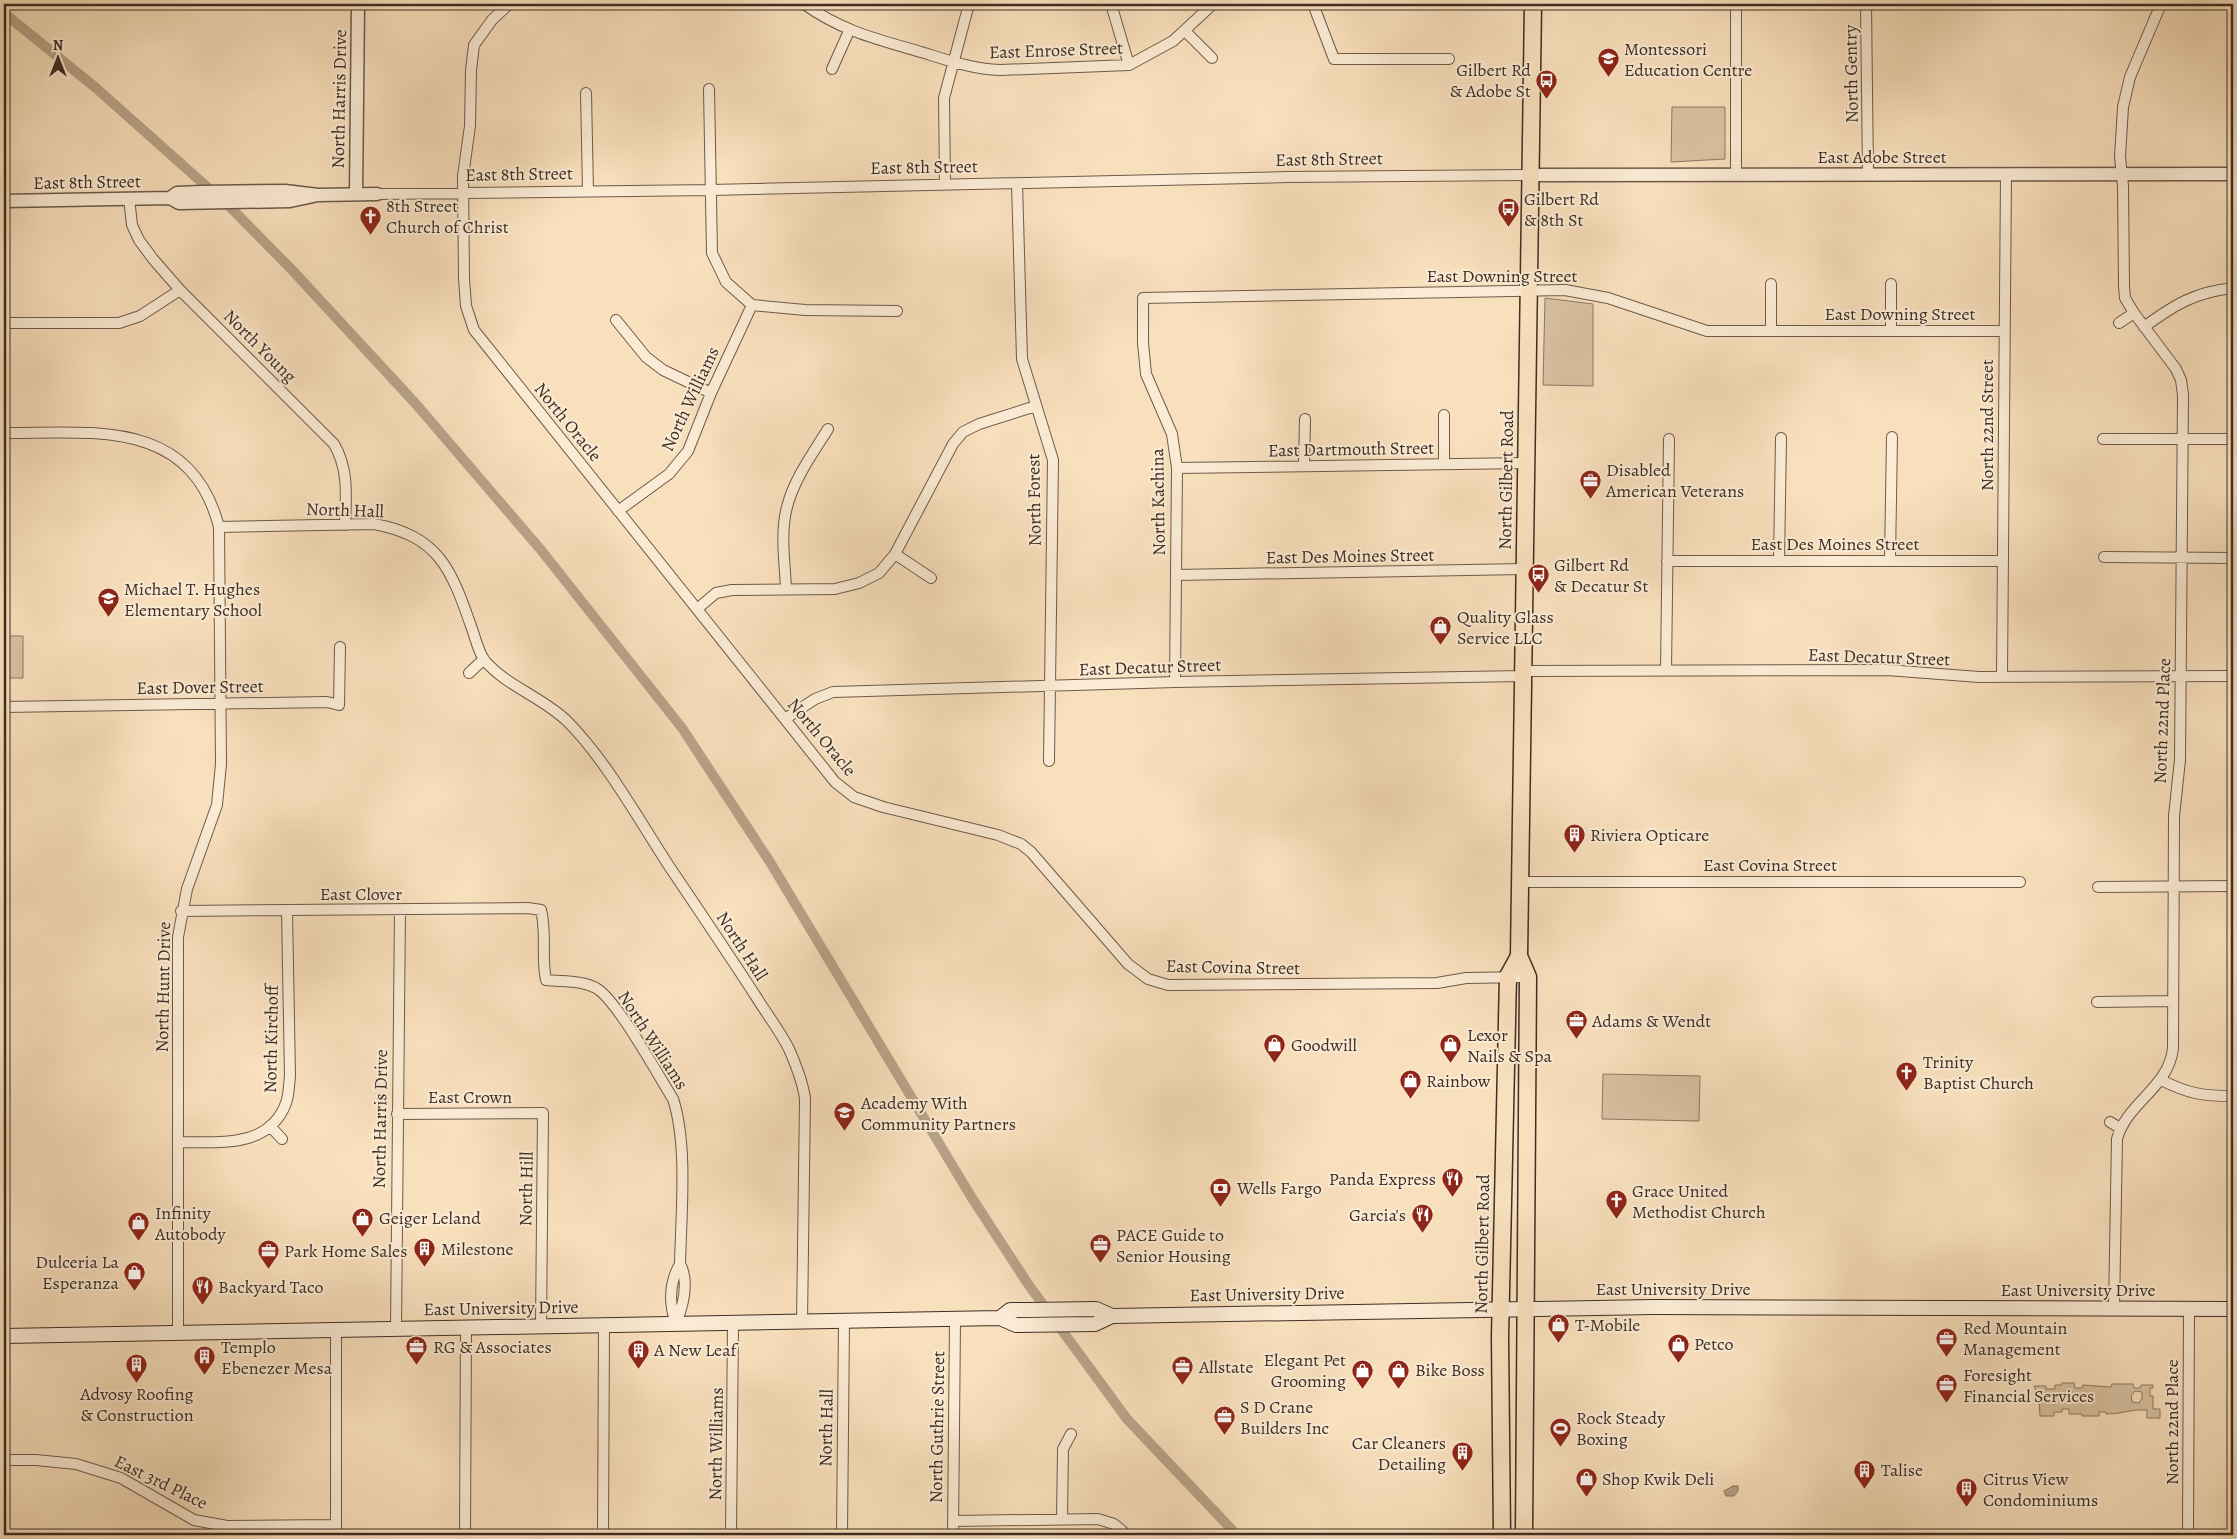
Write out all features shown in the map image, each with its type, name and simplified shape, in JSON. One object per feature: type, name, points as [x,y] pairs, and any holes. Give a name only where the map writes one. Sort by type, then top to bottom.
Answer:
[{"type":"main road","name":"North Gilbert Road","points":[[1524,1535],[1526,1475],[1528,977],[1519,956],[1533,4]]},
{"type":"main road","name":"North Gilbert Road","points":[[1502,1535],[1501,1308],[1508,976],[1519,956]]},
{"type":"main road","points":[[1506,1057],[1514,1069],[1518,1113],[1521,1117],[1527,1119]]},
{"type":"main road","points":[[1505,1119],[1516,1127],[1518,1158],[1527,1182]]},
{"type":"main road","name":"East University Drive","points":[[4,1336],[1000,1318],[1016,1325],[1095,1324],[1112,1316],[1501,1308],[2233,1309]]},
{"type":"main road","name":"East University Drive","points":[[1000,1318],[1010,1310],[1064,1309],[1096,1309],[1112,1316]]},
{"type":"main road","points":[[1502,1475],[1526,1475]]},
{"type":"street","name":"North Harris Drive","points":[[356,194],[358,4]]},
{"type":"street","name":"North Oracle","points":[[509,4],[492,20],[474,45],[464,192],[466,306],[474,330],[835,782],[854,797]]},
{"type":"street","name":"East Enrose Street","points":[[804,4],[827,20],[849,31],[954,62],[982,69],[1000,70],[1129,65],[1173,40],[1213,4]]},
{"type":"street","points":[[945,184],[944,98],[969,4]]},
{"type":"street","points":[[1111,4],[1129,65]]},
{"type":"street","points":[[1313,4],[1334,59],[1449,59]]},
{"type":"street","points":[[1736,4],[1736,174]]},
{"type":"street","name":"North Gentry","points":[[1866,4],[1868,174]]},
{"type":"street","name":"North 22nd Place","points":[[2114,1309],[2115,1153],[2120,1128],[2162,1080],[2170,1066],[2172,1057],[2174,816],[2180,760],[2183,439],[2181,380],[2126,298],[2124,286],[2121,129],[2130,77],[2161,4]]},
{"type":"street","points":[[832,69],[849,31]]},
{"type":"street","points":[[1185,31],[1212,58]]},
{"type":"street","points":[[709,89],[712,253],[726,282],[752,305],[805,310],[897,312]]},
{"type":"street","points":[[586,93],[588,191]]},
{"type":"street","name":"North 22nd Street","points":[[2002,677],[2006,174]]},
{"type":"street","name":"East Adobe Street","points":[[1530,175],[2233,174]]},
{"type":"street","name":"East 8th Street","points":[[4,201],[170,198],[179,203],[213,202],[236,197],[286,191],[318,195],[711,190],[1289,177],[1530,175]]},
{"type":"street","name":"North Forest","points":[[1017,183],[1022,359],[1053,460],[1049,761]]},
{"type":"street","name":"East 8th Street","points":[[170,198],[177,193],[201,192],[236,197]]},
{"type":"street","name":"North Young","points":[[129,198],[132,225],[139,240],[180,290],[334,444],[342,458],[346,477],[345,525]]},
{"type":"street","points":[[1771,284],[1771,331]]},
{"type":"street","points":[[1891,284],[1891,330]]},
{"type":"street","points":[[2144,326],[2176,304],[2195,295],[2233,288]]},
{"type":"street","name":"East Downing Street","points":[[1142,298],[1528,289],[1575,291],[1598,295],[1700,329],[1771,331],[2004,331]]},
{"type":"street","points":[[4,323],[119,323],[140,316],[180,290]]},
{"type":"street","name":"North Kachina","points":[[1142,298],[1142,344],[1146,374],[1172,434],[1177,468],[1175,682]]},
{"type":"street","name":"North Williams","points":[[618,511],[670,474],[688,452],[711,393],[752,305]]},
{"type":"street","points":[[2119,323],[2134,312]]},
{"type":"street","points":[[616,320],[646,357],[663,370],[711,393]]},
{"type":"street","points":[[697,609],[716,593],[732,590],[835,589],[859,583],[879,572],[895,554],[953,444],[963,432],[979,424],[1036,406]]},
{"type":"street","points":[[1444,415],[1444,464]]},
{"type":"street","points":[[1304,466],[1305,419]]},
{"type":"street","points":[[786,589],[784,537],[786,509],[793,488],[828,429]]},
{"type":"street","points":[[4,433],[105,433],[136,439],[158,446],[186,465],[202,483],[214,507],[219,527]]},
{"type":"street","points":[[1666,670],[1669,438]]},
{"type":"street","points":[[1778,561],[1780,438]]},
{"type":"street","points":[[1890,560],[1892,438]]},
{"type":"street","points":[[2103,439],[2233,439]]},
{"type":"street","name":"East Dartmouth Street","points":[[1177,468],[1526,463]]},
{"type":"street","name":"North Hall","points":[[219,527],[374,524],[394,528],[416,537],[433,550],[446,565],[460,595],[484,659],[513,685],[550,707],[567,722],[601,764],[724,947],[788,1047],[804,1088],[802,1322]]},
{"type":"street","name":"North Hunt Drive","points":[[178,1333],[177,958],[181,911],[191,876],[211,826],[217,805],[221,764],[219,527]]},
{"type":"street","points":[[895,554],[930,578]]},
{"type":"street","points":[[2104,557],[2233,558]]},
{"type":"street","name":"East Des Moines Street","points":[[1667,561],[2002,560]]},
{"type":"street","name":"East Des Moines Street","points":[[1176,576],[1524,569]]},
{"type":"street","name":"East Dover Street","points":[[4,707],[327,702],[339,705],[340,647]]},
{"type":"street","points":[[469,673],[484,659]]},
{"type":"street","name":"East Decatur Street","points":[[786,719],[815,699],[834,692],[1666,670],[1887,670],[1957,676],[2002,677],[2233,676]]},
{"type":"street","name":"East Covina Street","points":[[854,797],[883,807],[998,835],[1021,844],[1031,852],[1128,964],[1148,979],[1161,983],[1437,983],[1466,978],[1528,977]]},
{"type":"street","name":"East Covina Street","points":[[1520,882],[2020,882]]},
{"type":"street","points":[[2098,886],[2233,886]]},
{"type":"street","name":"East Clover","points":[[181,911],[528,908],[541,910]]},
{"type":"street","name":"North Kirchoff","points":[[178,1142],[244,1140],[264,1133],[278,1118],[286,1101],[290,1076],[286,910]]},
{"type":"street","name":"North Harris Drive","points":[[396,1328],[400,910]]},
{"type":"street","name":"North Williams","points":[[541,910],[544,921],[544,968],[546,980],[577,981],[596,988],[613,1004],[673,1099],[681,1137],[680,1264],[675,1272],[670,1305],[676,1324]]},
{"type":"street","points":[[2097,1002],[2173,1001]]},
{"type":"street","points":[[2162,1080],[2191,1094],[2233,1096]]},
{"type":"street","name":"East Crown","points":[[397,1114],[543,1113]]},
{"type":"street","name":"North Hill","points":[[541,1326],[543,1113]]},
{"type":"street","points":[[2110,1122],[2120,1128]]},
{"type":"street","points":[[270,1126],[282,1139]]},
{"type":"street","name":"North 22nd Place","points":[[2188,1535],[2189,1309]]},
{"type":"street","name":"North Guthrie Street","points":[[953,1535],[955,1319]]},
{"type":"street","name":"North Hall","points":[[842,1535],[844,1321]]},
{"type":"street","name":"North Williams","points":[[731,1535],[733,1323]]},
{"type":"street","points":[[603,1535],[604,1325]]},
{"type":"street","points":[[465,1535],[466,1327]]},
{"type":"street","points":[[336,1329],[336,1530]]},
{"type":"street","points":[[1062,1519],[1063,1450],[1071,1434]]},
{"type":"street","name":"East 3rd Place","points":[[4,1460],[36,1460],[76,1464],[121,1478],[194,1520],[228,1526],[336,1530]]},
{"type":"street","points":[[953,1521],[1098,1519],[1114,1524],[1126,1535]]},
{"type":"shaded area","points":[[1672,107],[1725,107],[1725,159],[1671,162]]},
{"type":"shaded area","points":[[1545,298],[1593,304],[1593,386],[1543,385]]},
{"type":"shaded area","points":[[4,636],[23,636],[23,678],[4,678]]},
{"type":"shaded area","points":[[1603,1074],[1700,1076],[1699,1121],[1602,1119]]},
{"type":"shaded area","points":[[2062,1383],[2074,1383],[2075,1388],[2082,1388],[2083,1385],[2111,1387],[2112,1384],[2133,1384],[2134,1388],[2140,1388],[2141,1385],[2153,1385],[2153,1388],[2150,1388],[2150,1396],[2153,1396],[2153,1409],[2160,1409],[2160,1418],[2147,1418],[2147,1410],[2112,1414],[2099,1412],[2099,1416],[2082,1416],[2082,1414],[2069,1414],[2069,1409],[2062,1409],[2062,1412],[2054,1412],[2054,1416],[2040,1416],[2039,1397],[2034,1386],[2046,1386],[2046,1389],[2055,1389],[2055,1385],[2062,1385]],"holes":[[[2135,1391],[2142,1392],[2142,1398],[2139,1403],[2132,1402],[2131,1396]],[[2044,1393],[2052,1393],[2055,1396],[2055,1404],[2046,1402]]]},
{"type":"shaded area","points":[[1733,1486],[1738,1486],[1738,1491],[1734,1496],[1726,1496],[1724,1491]]},
{"type":"waterway","points":[[4,13],[96,88],[233,210],[293,271],[415,403],[541,550],[682,728],[770,862],[972,1198],[1028,1284],[1127,1419],[1237,1535]]},
{"type":"place","name":"Montessori Education Centre","points":[[1608,78]]},
{"type":"place","name":"Gilbert Rd & Adobe St","points":[[1547,99]]},
{"type":"place","name":"Gilbert Rd & 8th St","points":[[1508,228]]},
{"type":"place","name":"8th Street Church of Christ","points":[[370,235]]},
{"type":"place","name":"Disabled American Veterans","points":[[1590,499]]},
{"type":"place","name":"Gilbert Rd & Decatur St","points":[[1538,594]]},
{"type":"place","name":"Michael T. Hughes Elementary School","points":[[108,618]]},
{"type":"place","name":"Quality Glass Service LLC","points":[[1441,646]]},
{"type":"place","name":"Riviera Opticare","points":[[1574,854]]},
{"type":"place","name":"Adams & Wendt","points":[[1576,1040]]},
{"type":"place","name":"Goodwill","points":[[1275,1064]]},
{"type":"place","name":"Lexor Nails & Spa","points":[[1451,1064]]},
{"type":"place","name":"Trinity Baptist Church","points":[[1907,1091]]},
{"type":"place","name":"Rainbow","points":[[1410,1100]]},
{"type":"place","name":"Academy With Community Partners","points":[[845,1132]]},
{"type":"place","name":"Panda Express","points":[[1452,1198]]},
{"type":"place","name":"Wells Fargo","points":[[1221,1207]]},
{"type":"place","name":"Grace United Methodist Church","points":[[1616,1220]]},
{"type":"place","name":"Garcia's","points":[[1422,1234]]},
{"type":"place","name":"Geiger Leland","points":[[363,1237]]},
{"type":"place","name":"Infinity Autobody","points":[[139,1242]]},
{"type":"place","name":"PACE Guide to Senior Housing","points":[[1100,1264]]},
{"type":"place","name":"Milestone","points":[[425,1268]]},
{"type":"place","name":"Park Home Sales","points":[[268,1270]]},
{"type":"place","name":"Dulceria La Esperanza","points":[[135,1291]]},
{"type":"place","name":"Backyard Taco","points":[[202,1306]]},
{"type":"place","name":"T-Mobile","points":[[1559,1344]]},
{"type":"place","name":"Red Mountain Management","points":[[1947,1357]]},
{"type":"place","name":"Petco","points":[[1678,1363]]},
{"type":"place","name":"RG & Associates","points":[[417,1366]]},
{"type":"place","name":"A New Leaf","points":[[638,1369]]},
{"type":"place","name":"Templo Ebenezer Mesa","points":[[205,1376]]},
{"type":"place","name":"Advosy Roofing & Construction","points":[[137,1383]]},
{"type":"place","name":"Allstate","points":[[1183,1386]]},
{"type":"place","name":"Elegant Pet Grooming","points":[[1362,1389]]},
{"type":"place","name":"Bike Boss","points":[[1399,1389]]},
{"type":"place","name":"Foresight Financial Services","points":[[1947,1404]]},
{"type":"place","name":"S D Crane Builders Inc","points":[[1224,1436]]},
{"type":"place","name":"Rock Steady Boxing","points":[[1560,1447]]},
{"type":"place","name":"Car Cleaners Detailing","points":[[1462,1472]]},
{"type":"place","name":"Talise","points":[[1865,1489]]},
{"type":"place","name":"Shop Kwik Deli","points":[[1586,1498]]},
{"type":"place","name":"Citrus View Condominiums","points":[[1967,1508]]}]
